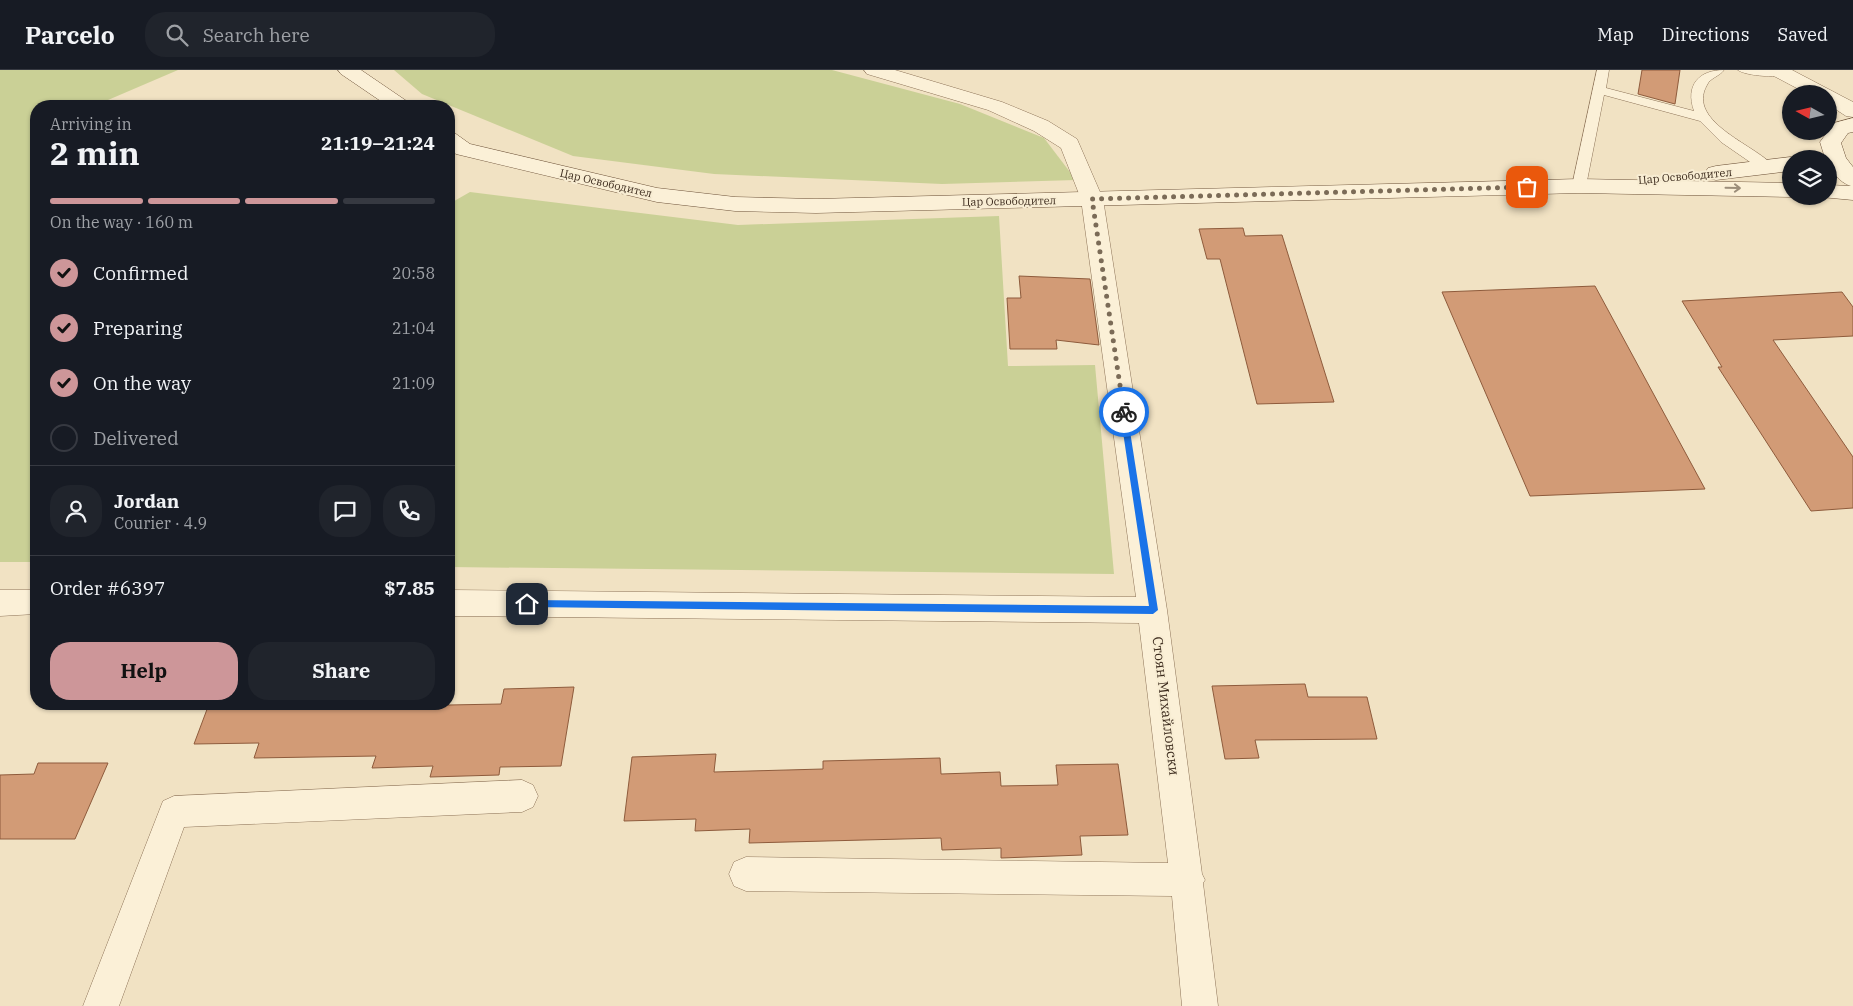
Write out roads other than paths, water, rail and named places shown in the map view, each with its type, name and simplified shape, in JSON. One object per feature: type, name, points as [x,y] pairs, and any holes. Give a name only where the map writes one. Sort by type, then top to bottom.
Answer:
[{"type":"street","points":[[348,70],[391,100]]},
{"type":"street","name":"Стоян Михайловски","points":[[874,70],[995,106],[1041,126],[1070,144],[1092,199],[1153,610],[1188,880],[1200,1006]]},
{"type":"street","points":[[1780,72],[1806,85]]},
{"type":"street","points":[[1838,102],[1853,111]]},
{"type":"street","points":[[1827,150],[1830,142],[1841,128],[1853,125]]},
{"type":"street","name":"Цар Освободител","points":[[455,143],[463,149],[657,195],[735,204],[816,206],[1579,186],[1782,190]]},
{"type":"street","name":"Цар Освободител","points":[[1579,186],[1782,166]]},
{"type":"street","points":[[1837,166],[1853,179]]},
{"type":"street","points":[[1837,192],[1853,193]]},
{"type":"street","points":[[0,602],[30,602]]},
{"type":"street","points":[[455,603],[1153,610]]},
{"type":"street","points":[[101,1006],[174,812],[522,796]]},
{"type":"street","points":[[746,874],[1188,880]]},
{"type":"lane","points":[[1579,186],[1604,70]]},
{"type":"lane","points":[[1702,117],[1696,99],[1702,81],[1718,70]]},
{"type":"lane","points":[[1744,70],[1780,72]]},
{"type":"lane","points":[[1599,90],[1702,117],[1725,138],[1768,168]]}]
